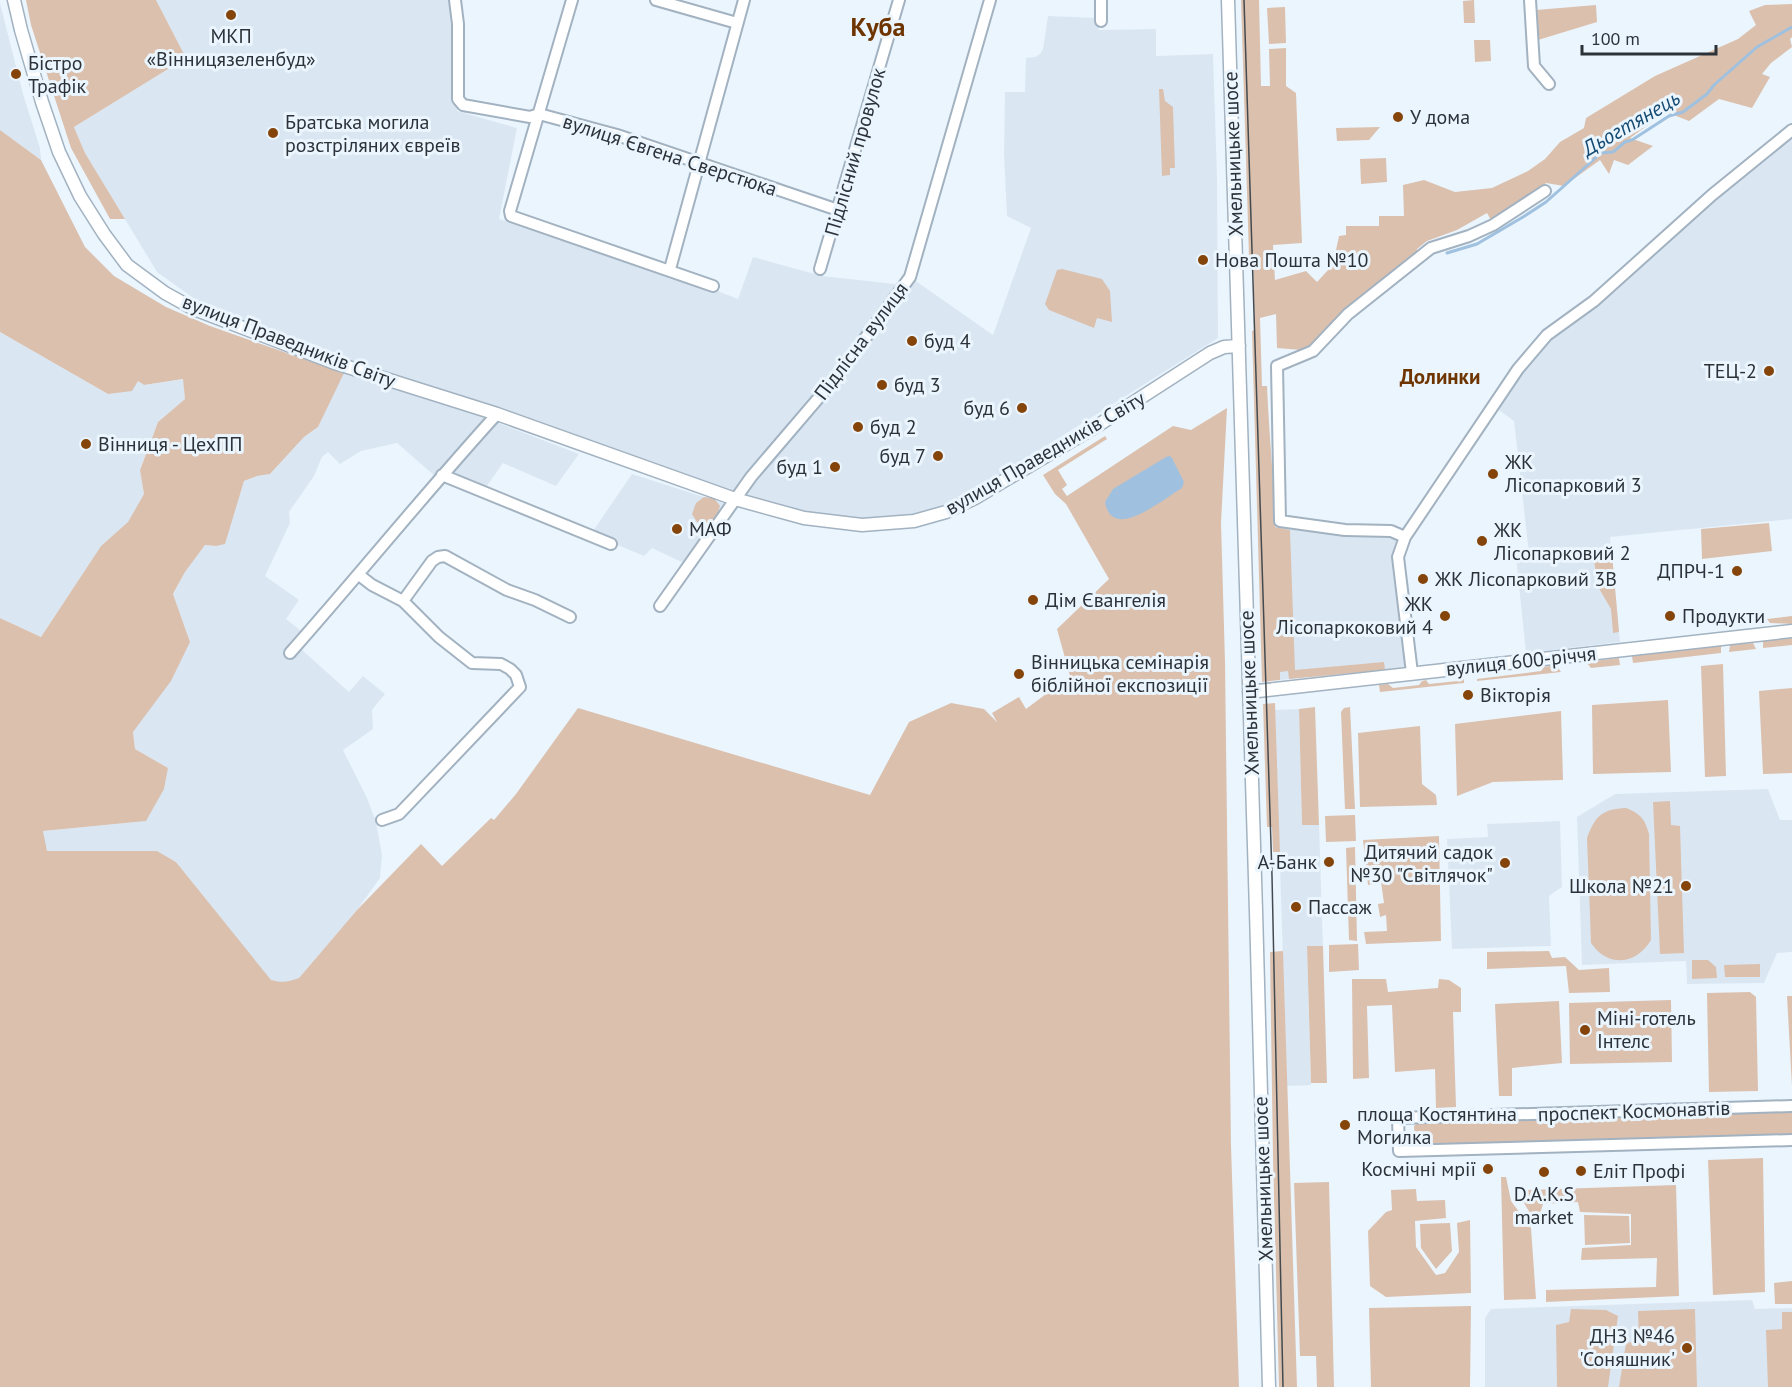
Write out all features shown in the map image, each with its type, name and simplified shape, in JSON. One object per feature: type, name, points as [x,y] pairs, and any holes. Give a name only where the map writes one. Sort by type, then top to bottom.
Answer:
[{"type":"main road","name":"вулиця Праведників Світу","points":[[14,0],[39,92],[59,152],[80,196],[127,265],[165,293],[204,313],[332,362],[497,414],[735,499],[804,518],[862,525],[914,521],[946,512],[975,498],[1100,424],[1210,353],[1224,347],[1239,346]]},
{"type":"main road","name":"Хмельницьке шосе","points":[[1228,0],[1269,1387]]},
{"type":"main road","name":"вулиця 600-річчя","points":[[1249,692],[1792,631]]},
{"type":"street","name":"вулиця Євгена Сверстюка","points":[[455,0],[458,24],[458,99],[463,105],[530,117],[539,114],[617,135],[838,210]]},
{"type":"street","points":[[572,0],[510,216],[670,269],[713,286]]},
{"type":"street","points":[[656,0],[738,23]]},
{"type":"street","points":[[670,269],[744,0]]},
{"type":"street","name":"Підлісний провулок","points":[[820,269],[898,0]]},
{"type":"street","name":"Підлісна вулиця","points":[[660,606],[751,477],[839,374],[910,277],[990,0]]},
{"type":"street","points":[[1101,0],[1101,21]]},
{"type":"street","points":[[1530,0],[1534,66],[1549,84]]},
{"type":"street","points":[[1412,674],[1398,556],[1405,537],[1518,369],[1547,335],[1594,301],[1720,188],[1792,130]]},
{"type":"street","points":[[1405,537],[1391,531],[1344,531],[1280,521],[1277,366],[1312,351],[1348,314],[1431,248],[1469,236],[1493,225],[1545,191]]},
{"type":"street","points":[[290,653],[497,414]]},
{"type":"street","points":[[442,475],[611,544]]},
{"type":"street","points":[[403,601],[432,561],[438,556],[445,556],[507,590],[535,600],[570,618]]},
{"type":"street","points":[[359,575],[372,585],[403,601],[439,637],[472,663],[501,664],[510,669],[516,675],[520,687],[399,814],[382,820]]},
{"type":"street","name":"проспект Космонавтів","points":[[1792,1106],[1398,1118],[1400,1151],[1792,1140]]},
{"type":"shaded area","points":[[26,0],[156,0],[186,58],[74,127],[85,153],[125,219],[110,219],[71,148],[31,25]]},
{"type":"shaded area","points":[[156,0],[451,0],[457,111],[517,128],[499,219],[669,272],[738,299],[753,257],[822,276],[904,285],[910,277],[993,335],[1031,228],[1007,216],[1004,154],[1005,92],[1025,92],[1026,58],[1035,57],[1043,49],[1048,16],[1097,18],[1099,30],[1156,29],[1156,56],[1213,54],[1217,177],[1218,338],[973,492],[929,513],[889,519],[838,520],[727,491],[325,354],[196,300],[157,272],[85,153],[74,127],[186,58]]},
{"type":"shaded area","points":[[1241,0],[1259,0],[1261,86],[1270,86],[1269,49],[1286,48],[1286,86],[1296,93],[1302,243],[1273,245],[1275,280],[1306,271],[1317,282],[1342,255],[1336,250],[1339,236],[1346,235],[1346,226],[1379,226],[1379,216],[1404,216],[1403,185],[1424,180],[1455,192],[1492,188],[1528,171],[1545,159],[1560,142],[1584,128],[1586,118],[1655,76],[1738,39],[1756,25],[1749,11],[1765,5],[1792,4],[1792,37],[1790,39],[1792,47],[1771,63],[1762,74],[1770,77],[1752,108],[1719,99],[1689,121],[1666,112],[1630,138],[1653,146],[1628,165],[1614,160],[1609,174],[1600,160],[1564,186],[1546,183],[1493,224],[1487,213],[1457,230],[1427,241],[1417,249],[1416,260],[1313,351],[1277,348],[1276,314],[1260,318],[1262,386],[1267,386],[1275,527],[1290,530],[1295,670],[1384,662],[1385,670],[1289,679],[1288,671],[1280,672],[1280,680],[1262,682],[1252,331],[1255,330],[1253,258],[1249,257]]},
{"type":"shaded area","points":[[1474,0],[1475,23],[1464,23],[1463,1]]},
{"type":"shaded area","points":[[0,3],[23,94],[40,148],[41,160],[0,130]]},
{"type":"shaded area","points":[[1596,5],[1597,22],[1538,40],[1536,10]]},
{"type":"shaded area","points":[[1285,7],[1286,43],[1269,44],[1267,8]]},
{"type":"shaded area","points":[[1474,40],[1490,40],[1491,61],[1475,62]]},
{"type":"shaded area","points":[[1159,89],[1163,89],[1165,101],[1173,107],[1175,168],[1170,168],[1170,175],[1162,176]]},
{"type":"shaded area","points":[[1380,127],[1369,140],[1337,141],[1336,128]]},
{"type":"shaded area","points":[[0,130],[41,160],[85,247],[114,276],[166,307],[210,326],[344,373],[318,427],[304,437],[270,474],[244,481],[225,544],[205,545],[185,572],[173,594],[190,642],[171,681],[133,732],[135,749],[168,768],[164,789],[146,821],[43,831],[47,851],[157,851],[176,862],[271,980],[275,981],[285,982],[299,978],[357,910],[421,844],[442,866],[491,818],[494,820],[516,794],[578,708],[870,795],[909,722],[951,703],[984,709],[997,722],[992,713],[1019,697],[1026,709],[1070,676],[1057,629],[1109,579],[1066,504],[1055,494],[1043,475],[1105,436],[1107,439],[1058,470],[1067,485],[1062,489],[1067,496],[1173,426],[1191,430],[1227,408],[1221,523],[1231,1146],[1239,1387],[0,1387],[0,618],[41,637],[101,546],[128,522],[144,494],[140,470],[158,422],[185,399],[183,379],[144,385],[138,381],[132,391],[108,394],[0,332]]},
{"type":"shaded area","points":[[1792,133],[1792,519],[1610,537],[1620,642],[1526,653],[1516,556],[1529,554],[1514,421],[1496,408],[1550,338]]},
{"type":"shaded area","points":[[1386,158],[1387,182],[1361,184],[1360,159]]},
{"type":"shaded area","points":[[1062,269],[1102,279],[1110,291],[1112,322],[1097,318],[1094,328],[1049,310],[1045,304],[1057,270]]},
{"type":"shaded area","points":[[0,332],[108,394],[138,381],[144,385],[184,379],[185,399],[158,422],[140,469],[144,494],[128,523],[101,546],[41,637],[0,618]]},
{"type":"shaded area","points":[[343,373],[486,418],[436,477],[397,443],[361,451],[340,464],[328,452],[322,457],[314,476],[289,512],[290,523],[265,576],[299,600],[286,619],[310,638],[301,649],[349,692],[363,676],[385,694],[372,710],[373,729],[343,750],[367,798],[376,822],[382,855],[380,878],[357,910],[299,978],[287,983],[271,981],[176,862],[157,851],[46,851],[43,831],[145,821],[168,768],[135,749],[133,732],[187,633],[173,595],[185,572],[205,545],[216,546],[244,481],[270,474],[304,437],[318,427]]},
{"type":"shaded area","points":[[496,422],[579,454],[556,486],[503,463],[484,490],[451,474]]},
{"type":"shaded area","points":[[632,474],[729,505],[688,565],[652,548],[644,556],[591,534]]},
{"type":"shaded area","points":[[704,497],[714,498],[720,506],[717,516],[709,523],[697,522],[692,514],[696,503]]},
{"type":"shaded area","points":[[1280,521],[1405,537],[1398,557],[1411,667],[1280,680],[1279,672],[1285,665]]},
{"type":"shaded area","points":[[1769,523],[1772,551],[1702,559],[1701,529]]},
{"type":"shaded area","points":[[1612,554],[1619,632],[1613,633],[1611,609],[1597,585],[1594,559],[1597,556]]},
{"type":"shaded area","points":[[1792,616],[1792,624],[1770,623],[1767,619]]},
{"type":"shaded area","points":[[1792,638],[1792,645],[1763,648],[1763,641]]},
{"type":"shaded area","points":[[1753,643],[1756,649],[1729,652],[1730,645]]},
{"type":"shaded area","points":[[1721,645],[1721,653],[1633,663],[1632,656]]},
{"type":"shaded area","points":[[1619,658],[1620,665],[1591,668],[1586,662]]},
{"type":"shaded area","points":[[1723,664],[1726,776],[1705,777],[1701,666]]},
{"type":"shaded area","points":[[1556,665],[1561,672],[1477,681],[1477,679],[1541,671],[1544,667]]},
{"type":"shaded area","points":[[1464,676],[1464,683],[1380,692],[1379,685],[1388,684],[1393,688],[1419,685],[1426,680],[1429,684],[1458,681]]},
{"type":"shaded area","points":[[1792,688],[1792,773],[1763,774],[1759,691]]},
{"type":"shaded area","points":[[1668,700],[1671,772],[1593,774],[1592,705]]},
{"type":"shaded area","points":[[1275,703],[1280,852],[1273,852],[1272,827],[1267,827],[1263,704]]},
{"type":"shaded area","points":[[1315,707],[1319,825],[1302,825],[1299,709]]},
{"type":"shaded area","points":[[1350,707],[1355,809],[1345,809],[1341,712],[1344,708]]},
{"type":"shaded area","points":[[1299,709],[1302,825],[1319,825],[1323,946],[1307,947],[1311,1085],[1287,1086],[1275,710]]},
{"type":"shaded area","points":[[1561,711],[1563,780],[1493,782],[1457,796],[1455,724]]},
{"type":"shaded area","points":[[1420,726],[1422,784],[1436,795],[1437,805],[1360,807],[1358,733]]},
{"type":"shaded area","name":"Школа №21","points":[[1768,789],[1780,820],[1792,820],[1792,952],[1777,953],[1764,983],[1687,984],[1686,961],[1582,965],[1577,817],[1615,794]]},
{"type":"shaded area","points":[[1670,801],[1671,825],[1680,826],[1684,953],[1660,954],[1653,802]]},
{"type":"shaded area","points":[[1626,808],[1642,818],[1649,834],[1651,940],[1638,955],[1630,959],[1614,960],[1605,957],[1591,943],[1587,838],[1600,815],[1611,810]]},
{"type":"shaded area","points":[[1355,815],[1356,841],[1326,842],[1325,816]]},
{"type":"shaded area","name":"Дитячий садок №30 \"Світлячок\"","points":[[1560,821],[1562,887],[1549,896],[1551,946],[1452,949],[1447,839],[1488,837],[1487,824]]},
{"type":"shaded area","points":[[1439,836],[1441,941],[1366,944],[1364,932],[1387,931],[1386,915],[1380,917],[1378,904],[1384,903],[1381,882],[1368,885],[1363,840]]},
{"type":"shaded area","points":[[1355,847],[1357,941],[1349,940],[1346,848]]},
{"type":"shaded area","points":[[1358,944],[1359,970],[1329,972],[1329,945]]},
{"type":"shaded area","points":[[1307,946],[1323,946],[1327,1083],[1311,1083]]},
{"type":"shaded area","points":[[1283,951],[1297,1387],[1279,1387],[1270,952]]},
{"type":"shaded area","points":[[1549,951],[1552,958],[1565,957],[1579,970],[1609,968],[1610,992],[1569,993],[1566,966],[1487,969],[1487,952]]},
{"type":"shaded area","points":[[1692,960],[1708,960],[1716,967],[1717,978],[1692,979]]},
{"type":"shaded area","points":[[1760,964],[1760,977],[1725,977],[1724,965]]},
{"type":"shaded area","points":[[1352,979],[1386,979],[1388,992],[1438,988],[1439,979],[1449,980],[1461,988],[1461,1012],[1453,1012],[1456,1107],[1436,1108],[1435,1069],[1395,1072],[1392,1005],[1367,1006],[1369,1078],[1353,1079]]},
{"type":"shaded area","points":[[1750,992],[1756,997],[1758,1091],[1709,1092],[1707,993]]},
{"type":"shaded area","points":[[1787,996],[1792,996],[1792,1086]]},
{"type":"shaded area","points":[[1671,1000],[1672,1062],[1570,1064],[1569,1003]]},
{"type":"shaded area","points":[[1559,1001],[1562,1063],[1512,1068],[1512,1096],[1499,1096],[1495,1004]]},
{"type":"shaded area","points":[[1792,1111],[1792,1136],[1419,1147],[1415,1143],[1414,1126],[1418,1122]]},
{"type":"shaded area","points":[[1763,1158],[1765,1292],[1713,1295],[1708,1160]]},
{"type":"shaded area","points":[[1501,1177],[1506,1177],[1511,1201],[1531,1228],[1536,1299],[1504,1300]]},
{"type":"shaded area","points":[[1329,1182],[1334,1387],[1317,1387],[1316,1356],[1300,1356],[1294,1183]]},
{"type":"shaded area","points":[[1676,1185],[1679,1296],[1546,1302],[1546,1290],[1656,1287],[1657,1258],[1581,1260],[1582,1248],[1631,1245],[1631,1214],[1580,1212],[1578,1202],[1543,1204],[1540,1214],[1530,1213],[1524,1203],[1527,1190]]},
{"type":"shaded area","points":[[1416,1189],[1417,1201],[1445,1200],[1446,1218],[1415,1221],[1416,1247],[1436,1275],[1445,1273],[1459,1252],[1457,1223],[1470,1220],[1471,1293],[1386,1297],[1370,1286],[1368,1231],[1386,1212],[1392,1210],[1391,1190]]},
{"type":"shaded area","points":[[1584,1215],[1629,1216],[1630,1243],[1585,1245]]},
{"type":"shaded area","points":[[1450,1223],[1452,1251],[1436,1269],[1421,1248],[1420,1224]]},
{"type":"shaded area","points":[[1792,1281],[1792,1304],[1775,1304],[1774,1283]]},
{"type":"shaded area","points":[[1752,1300],[1755,1309],[1792,1308],[1792,1387],[1485,1387],[1485,1318],[1491,1309]]},
{"type":"shaded area","points":[[1471,1306],[1470,1387],[1371,1387],[1369,1308]]},
{"type":"shaded area","points":[[1571,1309],[1606,1310],[1618,1316],[1608,1387],[1557,1387],[1556,1325],[1569,1322]]},
{"type":"shaded area","points":[[1695,1309],[1697,1387],[1619,1387],[1626,1343],[1639,1341],[1638,1311]]},
{"type":"shaded area","points":[[1782,1312],[1792,1312],[1792,1387],[1768,1387],[1766,1330],[1782,1329]]},
{"type":"water","points":[[1170,456],[1184,482],[1182,488],[1139,514],[1117,519],[1110,514],[1105,502],[1113,489]]},
{"type":"waterway","name":"Дьогтянець","points":[[1447,253],[1477,244],[1546,202],[1601,153],[1613,152],[1625,142],[1632,140],[1669,116],[1683,112],[1707,94],[1757,47],[1792,27]]},
{"type":"tram line","points":[[1244,0],[1272,876],[1283,1387]]},
{"type":"place","name":"МКП «Вінницязеленбуд»","points":[[231,15]]},
{"type":"place","name":"Бістро Трафік","points":[[16,74]]},
{"type":"place","name":"У дома","points":[[1398,117]]},
{"type":"place","name":"Братська могила розстріляних євреїв","points":[[273,133]]},
{"type":"place","name":"Нова Пошта №10","points":[[1203,260]]},
{"type":"place","name":"буд 4","points":[[912,341]]},
{"type":"place","name":"ТЕЦ-2","points":[[1769,371]]},
{"type":"place","name":"буд 3","points":[[882,385]]},
{"type":"place","name":"буд 6","points":[[1022,408]]},
{"type":"place","name":"буд 2","points":[[858,427]]},
{"type":"place","name":"Вінниця - ЦехПП","points":[[86,444]]},
{"type":"place","name":"буд 7","points":[[938,456]]},
{"type":"place","name":"буд 1","points":[[835,467]]},
{"type":"place","name":"ЖК Лісопарковий 3","points":[[1493,474]]},
{"type":"place","name":"МАФ","points":[[677,529]]},
{"type":"place","name":"ЖК Лісопарковий 2","points":[[1482,541]]},
{"type":"place","name":"ДПРЧ-1","points":[[1737,571]]},
{"type":"place","name":"ЖК Лісопарковий 3В","points":[[1423,579]]},
{"type":"place","name":"Дім Євангелія","points":[[1033,600]]},
{"type":"place","name":"ЖК Лісопаркоковий 4","points":[[1445,616]]},
{"type":"place","name":"Продукти","points":[[1670,616]]},
{"type":"place","name":"Вінницька семінарія біблійної експозиції","points":[[1019,674]]},
{"type":"place","name":"Вікторія","points":[[1468,695]]},
{"type":"place","name":"А-Банк","points":[[1329,862]]},
{"type":"place","name":"Дитячий садок №30 \"Світлячок\"","points":[[1505,863]]},
{"type":"place","name":"Школа №21","points":[[1686,886]]},
{"type":"place","name":"Пассаж","points":[[1296,907]]},
{"type":"place","name":"Міні-готель Інтелс","points":[[1585,1030]]},
{"type":"place","name":"площа Костянтина Могилка","points":[[1345,1125]]},
{"type":"place","name":"Космічні мрії","points":[[1488,1169]]},
{"type":"place","name":"Еліт Профі","points":[[1581,1171]]},
{"type":"place","name":"D.A.K.S market","points":[[1544,1172]]},
{"type":"place","name":"ДНЗ №46 'Соняшник'","points":[[1687,1348]]},
{"type":"district","name":"Куба","points":[[878,26]]},
{"type":"district","name":"Долинки","points":[[1440,376]]}]
